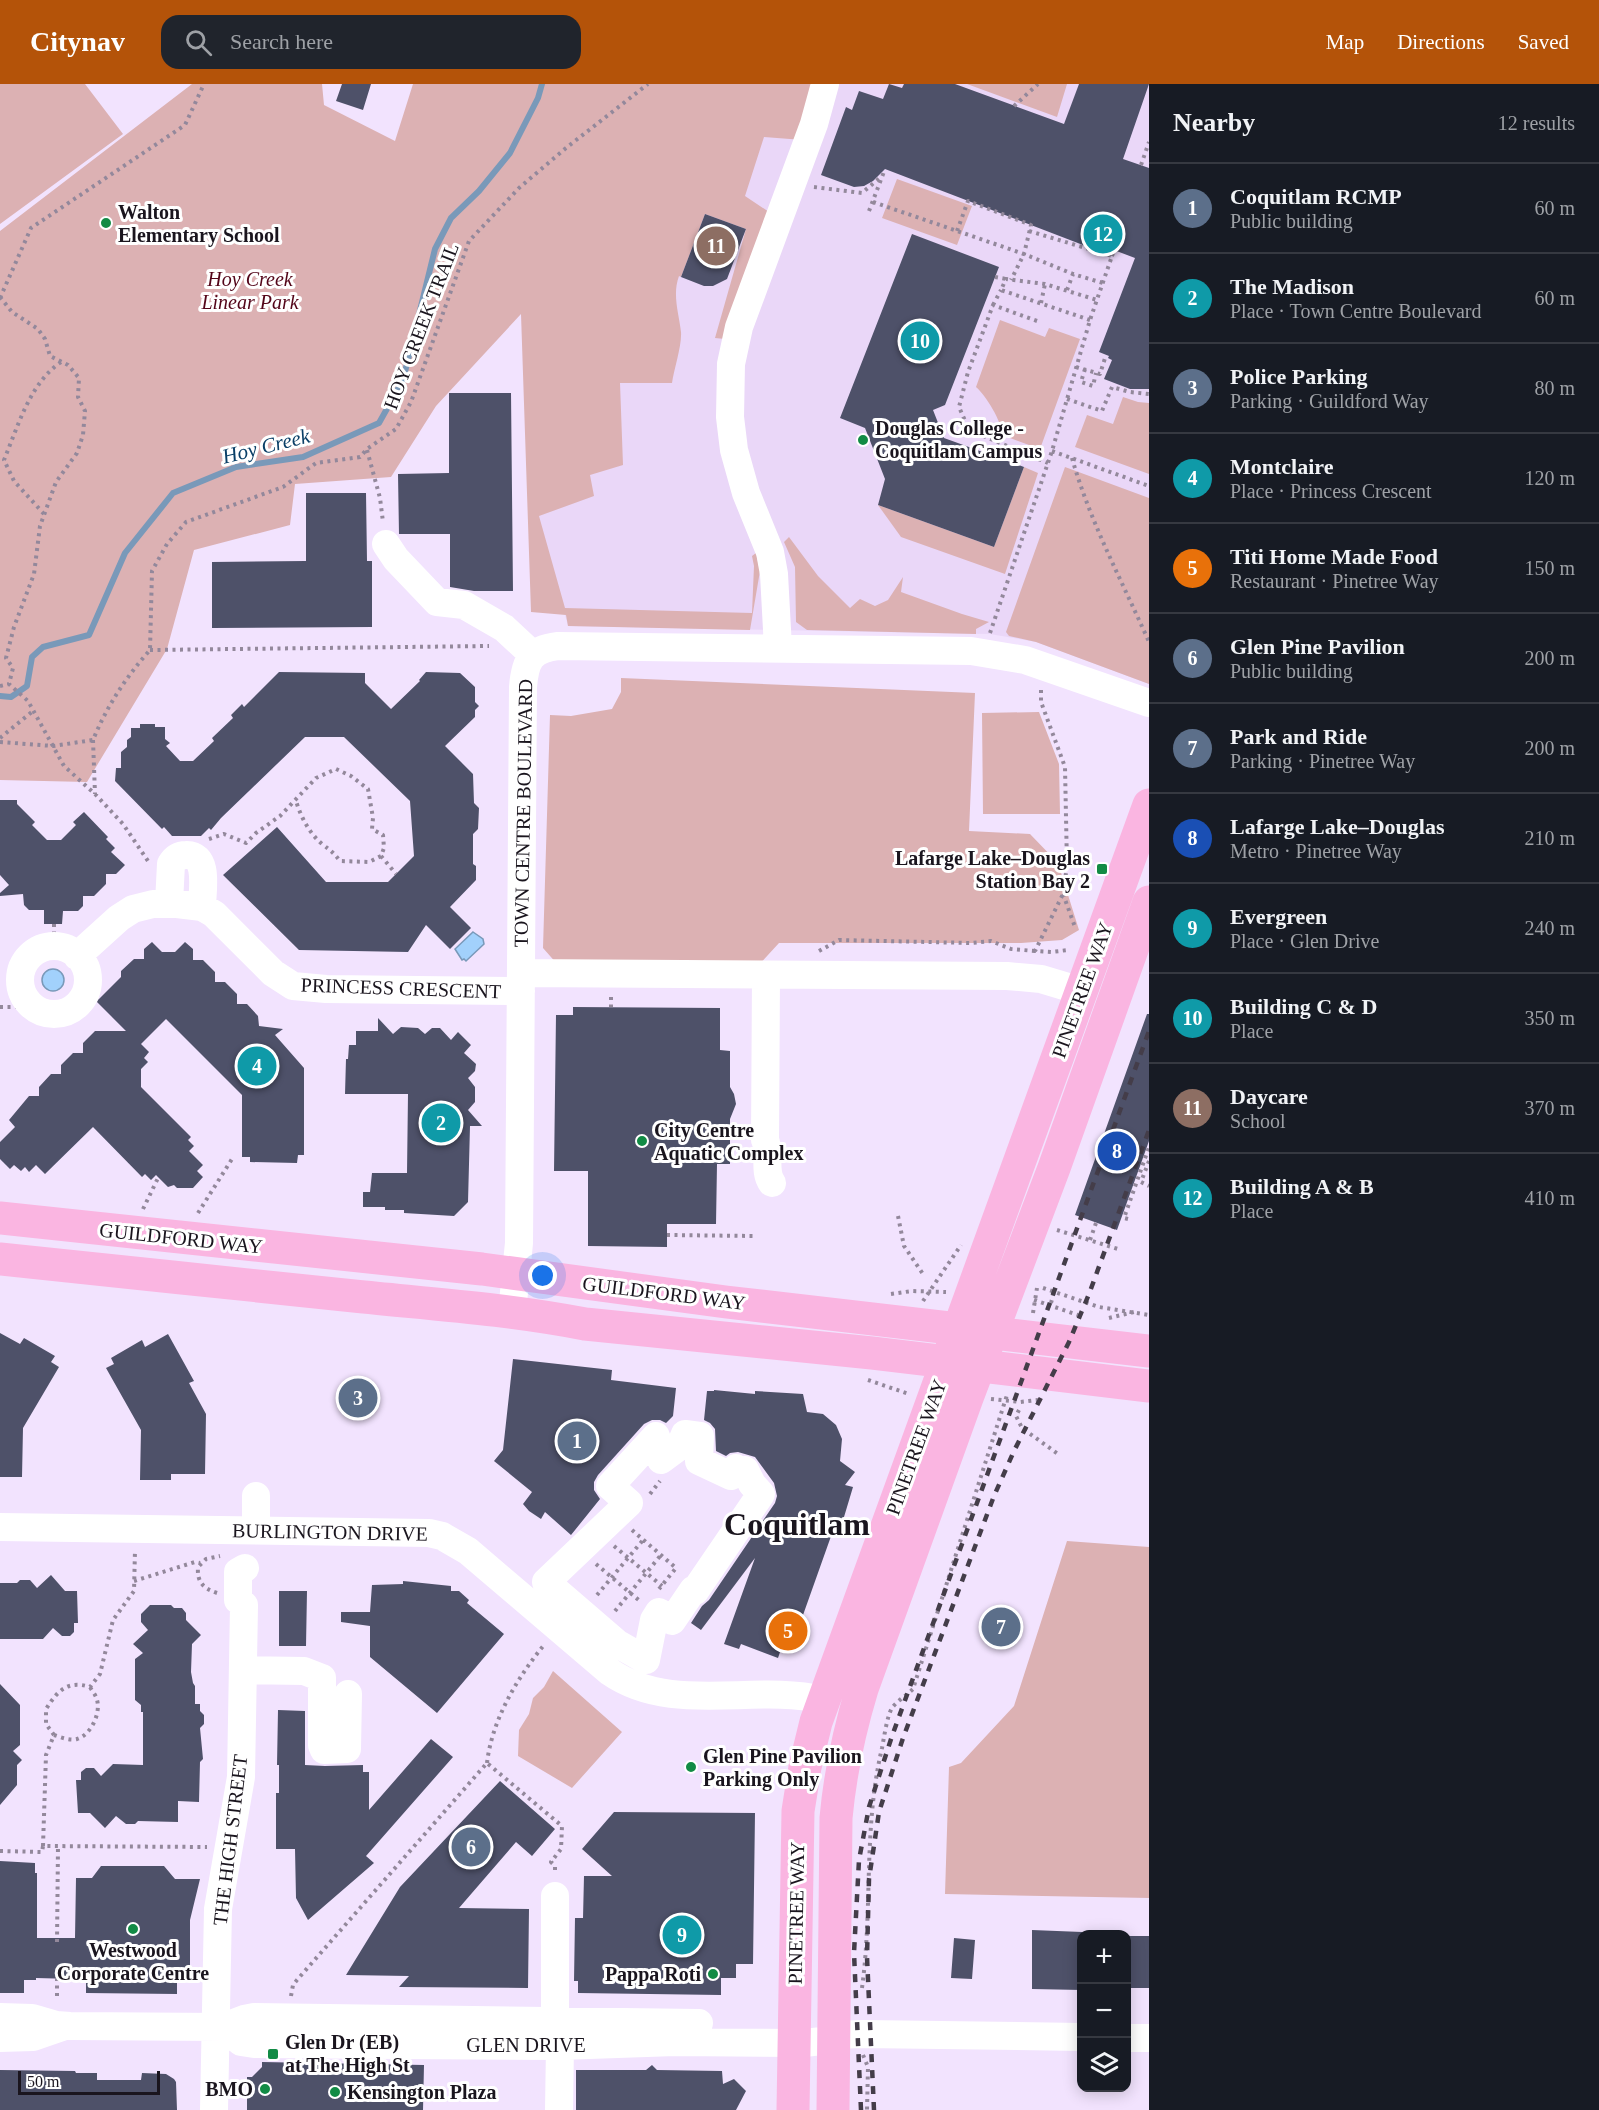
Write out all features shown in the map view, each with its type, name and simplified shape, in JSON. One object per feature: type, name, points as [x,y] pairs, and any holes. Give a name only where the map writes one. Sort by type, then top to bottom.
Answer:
[{"type":"main road","name":"PINETREE WAY","points":[[793,2110],[798,1811],[810,1745],[823,1700],[1149,805]]},
{"type":"main road","name":"PINETREE WAY","points":[[833,2110],[836,1818],[846,1750],[862,1689],[967,1398],[1147,923]]},
{"type":"main road","name":"GUILDFORD WAY","points":[[0,1218],[516,1274],[726,1302],[1149,1351]]},
{"type":"main road","name":"GUILDFORD WAY","points":[[0,1259],[455,1304],[585,1324],[872,1353],[1149,1386]]},
{"type":"main road","points":[[823,1700],[829,1708],[846,1750]]},
{"type":"street","points":[[778,648],[776,596],[770,552],[748,500],[734,450],[730,417],[731,364],[739,327],[814,124],[825,84]]},
{"type":"street","points":[[386,544],[396,559],[437,602],[464,605],[504,628],[533,655]]},
{"type":"street","name":"TOWN CENTRE BOULEVARD","points":[[512,1312],[519,1243],[524,687],[526,668],[533,655],[542,649],[558,646],[937,650],[997,654],[1044,666],[1149,703]]},
{"type":"street","points":[[77,956],[129,911],[144,905],[169,903],[202,907],[200,860],[190,855],[179,856],[171,864],[169,903]]},
{"type":"street","name":"PRINCESS CRESCENT","points":[[202,907],[221,920],[273,973],[293,986],[326,989],[788,974],[1007,976],[1041,979],[1081,991]]},
{"type":"street","points":[[766,975],[765,1140],[768,1149],[768,1177],[772,1183]]},
{"type":"street","points":[[686,1434],[700,1436],[699,1461],[731,1476],[736,1468],[740,1472],[745,1470],[752,1484],[761,1494],[672,1621],[659,1612],[654,1620],[646,1660],[618,1644],[546,1582],[629,1503],[610,1486],[656,1436],[661,1460],[680,1446],[686,1434]]},
{"type":"street","name":"THE HIGH STREET","points":[[214,2110],[219,2027],[218,1909],[241,1777],[243,1677],[233,1599],[251,1600],[251,1574],[233,1562],[251,1530],[256,1496]]},
{"type":"street","name":"BURLINGTON DRIVE","points":[[0,1527],[416,1531],[442,1536],[468,1551],[621,1680],[645,1689],[689,1695],[799,1695],[823,1700]]},
{"type":"street","points":[[243,1677],[301,1685],[322,1678],[322,1745],[324,1750],[347,1749],[348,1694]]},
{"type":"street","points":[[555,1896],[559,2110]]},
{"type":"street","name":"GLEN DRIVE","points":[[0,2017],[32,2018],[56,2025],[70,2026],[219,2027],[254,2017],[557,2033],[794,2034],[819,2027],[833,2035],[1077,2037]]},
{"type":"street","name":"GLEN DRIVE","points":[[0,2038],[33,2037],[56,2028],[70,2026]]},
{"type":"street","points":[[219,2027],[241,2042],[249,2044],[392,2054],[425,2045],[476,2036],[548,2035],[554,2029],[557,2033]]},
{"type":"street","points":[[1131,2038],[1149,2038]]},
{"type":"path","points":[[10,685],[13,668],[6,658],[14,627],[34,574],[40,526],[56,482],[77,453],[86,421],[85,411],[78,397],[80,378],[68,365],[50,356],[45,339],[38,329],[12,312],[0,298],[31,228],[185,125],[204,84]]},
{"type":"path","name":"HOY CREEK TRAIL","points":[[150,650],[152,571],[167,544],[186,522],[283,488],[316,463],[360,457],[367,449],[396,429],[411,402],[469,241],[519,188],[648,84]]},
{"type":"path","points":[[1014,106],[1038,84]]},
{"type":"path","points":[[1141,165],[1149,142]]},
{"type":"path","points":[[869,211],[885,169]]},
{"type":"path","points":[[810,186],[862,193],[882,176]]},
{"type":"path","points":[[957,231],[968,201],[1031,225],[1024,254],[993,305],[971,362],[959,407],[969,430],[1048,463]]},
{"type":"path","points":[[873,202],[1103,283]]},
{"type":"path","points":[[1029,231],[1112,256]]},
{"type":"path","points":[[990,634],[1052,451],[1090,321],[1114,250]]},
{"type":"path","points":[[1067,290],[1073,274]]},
{"type":"path","points":[[995,277],[1045,284],[1097,300]]},
{"type":"path","points":[[1041,304],[1045,284]]},
{"type":"path","points":[[1001,290],[1090,321]]},
{"type":"path","points":[[993,305],[1037,321]]},
{"type":"path","points":[[1077,366],[1100,374],[1106,355]]},
{"type":"path","points":[[44,515],[14,481],[4,460],[30,399],[49,371],[61,362]]},
{"type":"path","points":[[1085,369],[1082,382],[1093,386],[1096,373]]},
{"type":"path","points":[[1066,399],[1102,411],[1112,387],[1149,394]]},
{"type":"path","points":[[367,449],[380,498],[386,544]]},
{"type":"path","points":[[1052,451],[1149,486]]},
{"type":"path","points":[[1072,458],[1096,527],[1149,642]]},
{"type":"path","points":[[95,794],[93,740],[104,712],[131,671],[150,650],[489,646],[533,655]]},
{"type":"path","points":[[0,658],[6,658]]},
{"type":"path","points":[[0,686],[10,685],[28,701],[64,766],[123,824],[154,870]]},
{"type":"path","points":[[1035,951],[1063,894],[1066,866],[1065,767],[1041,702],[1041,690]]},
{"type":"path","points":[[0,740],[33,711]]},
{"type":"path","points":[[0,740],[53,746],[93,740]]},
{"type":"path","points":[[207,840],[224,834],[246,843],[280,816],[316,778],[336,769],[351,776],[368,789],[373,818],[372,829],[383,835],[385,840],[381,856],[369,862],[340,861],[331,849],[322,844],[308,828],[300,815],[296,801]]},
{"type":"path","points":[[381,856],[396,874]]},
{"type":"path","points":[[1063,894],[1075,927]]},
{"type":"path","points":[[54,924],[54,936]]},
{"type":"path","points":[[811,955],[839,940],[971,943],[991,941],[1011,949],[1051,952],[1068,950]]},
{"type":"path","points":[[611,997],[611,1007]]},
{"type":"path","points":[[0,1007],[16,1007]]},
{"type":"path","points":[[1131,1212],[1128,1219],[1124,1218],[1149,1147]]},
{"type":"path","points":[[192,1221],[232,1159]]},
{"type":"path","points":[[1149,1161],[1141,1182],[1149,1186]]},
{"type":"path","points":[[140,1215],[158,1178]]},
{"type":"path","points":[[898,1216],[904,1246],[923,1274]]},
{"type":"path","points":[[1090,1240],[1096,1223]]},
{"type":"path","points":[[1054,1229],[1118,1249]]},
{"type":"path","points":[[667,1235],[754,1236]]},
{"type":"path","points":[[920,1307],[962,1243],[990,1240]]},
{"type":"path","points":[[1032,1315],[1037,1300],[1039,1278]]},
{"type":"path","points":[[1043,1288],[1099,1306],[1149,1315]]},
{"type":"path","points":[[1051,1303],[1054,1292]]},
{"type":"path","points":[[1037,1300],[1060,1310],[1089,1316]]},
{"type":"path","points":[[1101,1318],[1113,1319],[1134,1312]]},
{"type":"path","points":[[861,1994],[865,1957],[870,1824],[875,1775],[883,1742],[892,1708],[913,1689],[1008,1393]]},
{"type":"path","points":[[988,1399],[1005,1401]]},
{"type":"path","points":[[1018,1410],[1016,1416],[1023,1428],[1058,1454]]},
{"type":"path","points":[[630,1528],[676,1568],[656,1593]]},
{"type":"path","points":[[606,1540],[662,1586]]},
{"type":"path","points":[[597,1595],[644,1540]]},
{"type":"path","points":[[90,1688],[100,1674],[113,1620],[134,1591],[135,1546]]},
{"type":"path","points":[[615,1611],[661,1555]]},
{"type":"path","points":[[233,1562],[212,1556],[198,1566],[200,1583],[207,1589],[233,1599]]},
{"type":"path","points":[[588,1557],[646,1606]]},
{"type":"path","points":[[134,1581],[195,1562],[201,1563]]},
{"type":"path","points":[[291,1997],[293,1985],[297,1980],[487,1763],[492,1734],[521,1674],[559,1628]]},
{"type":"path","points":[[79,1684],[90,1688],[98,1701],[96,1718],[91,1728],[77,1739],[54,1735],[46,1724],[45,1711],[48,1705],[68,1685],[79,1684]]},
{"type":"path","points":[[0,1851],[42,1852],[46,1755],[54,1735]]},
{"type":"path","points":[[487,1763],[562,1826],[561,1849],[551,1862],[555,1866],[555,1896]]},
{"type":"path","points":[[42,1846],[228,1847]]},
{"type":"path","points":[[57,1942],[58,1846]]},
{"type":"path","points":[[57,1978],[57,1998]]},
{"type":"path","points":[[863,2059],[868,2067],[867,2110]]},
{"type":"shaded area","name":"Douglas College - Coquitlam Campus","points":[[759,84],[1149,84],[1149,684],[1036,642],[990,634],[568,626],[538,516]]},
{"type":"green space","points":[[0,84],[85,84],[123,134],[0,224]]},
{"type":"green space","name":"Hoy Creek Linear Park","points":[[192,84],[322,84],[324,105],[395,141],[413,84],[822,84],[803,140],[764,137],[745,196],[775,216],[725,339],[715,338],[746,229],[705,214],[677,283],[676,297],[681,337],[672,383],[620,383],[623,465],[590,475],[594,496],[539,516],[565,608],[752,613],[754,566],[752,556],[756,553],[760,571],[750,630],[568,626],[566,615],[531,612],[521,314],[436,406],[391,477],[295,484],[290,525],[194,550],[167,649],[87,782],[0,780],[0,231]]},
{"type":"green space","points":[[967,84],[1067,84],[1057,117]]},
{"type":"green space","points":[[897,179],[972,206],[957,245],[882,218]]},
{"type":"green space","points":[[1000,320],[1045,337],[1049,328],[1080,339],[1040,449],[1002,435],[993,409],[976,387]]},
{"type":"green space","points":[[1123,397],[1149,403],[1149,474],[1075,447],[1087,415],[1113,424]]},
{"type":"green space","points":[[1024,467],[1038,473],[1005,574],[901,537],[878,505],[994,547]]},
{"type":"green space","points":[[1065,467],[1149,498],[1149,684],[1036,642],[1009,636],[1006,632]]},
{"type":"green space","points":[[789,537],[818,576],[850,608],[860,599],[875,606],[888,600],[903,577],[901,592],[989,622],[976,629],[976,634],[807,630],[796,622],[795,567],[784,542]]},
{"type":"green space","points":[[621,678],[975,693],[969,831],[1030,834],[1058,863],[1079,930],[1062,940],[1021,943],[779,943],[755,969],[558,965],[543,948],[550,715],[571,716],[612,709],[621,692]]},
{"type":"green space","points":[[1039,712],[1059,764],[1060,814],[983,814],[982,713]]},
{"type":"green space","points":[[1067,1541],[1149,1547],[1149,1898],[945,1894],[949,1767],[961,1763],[1014,1706]]},
{"type":"green space","points":[[553,1671],[622,1732],[572,1788],[518,1756],[519,1730],[529,1714],[533,1698],[544,1687]]},
{"type":"water","points":[[473,932],[483,939],[484,944],[466,961],[462,960],[455,949]]},
{"type":"water","points":[[53,969],[61,972],[64,980],[61,988],[53,991],[45,988],[42,980],[45,972]]},
{"type":"building","points":[[342,84],[371,84],[363,110],[336,101]]},
{"type":"building","points":[[889,84],[902,88],[904,84],[955,84],[1064,124],[1079,84],[1149,84],[1123,159],[1149,168],[1149,389],[1130,389],[1104,379],[1112,360],[1108,358],[1109,356],[1099,352],[1135,258],[1098,244],[1096,250],[885,169],[873,181],[864,186],[854,187],[821,175],[846,107],[852,110],[859,91],[883,99]]},
{"type":"building","points":[[705,214],[746,229],[727,279],[713,286],[704,286],[681,277]]},
{"type":"building","points":[[912,234],[999,267],[945,405],[933,410],[944,438],[1024,467],[994,547],[878,505],[885,479],[865,428],[840,418]]},
{"type":"building","points":[[449,393],[511,393],[513,591],[474,591],[450,587],[450,534],[399,534],[398,474],[449,473]]},
{"type":"building","points":[[306,493],[366,493],[367,561],[372,561],[372,627],[212,628],[212,562],[306,561]]},
{"type":"building","points":[[279,672],[365,673],[365,683],[391,709],[420,681],[426,672],[460,673],[475,687],[475,702],[479,706],[475,710],[475,717],[445,746],[473,774],[474,803],[479,808],[478,829],[473,834],[473,864],[476,866],[476,880],[450,907],[471,928],[450,949],[426,925],[408,952],[299,950],[223,875],[277,827],[326,882],[388,882],[414,856],[410,801],[344,737],[305,737],[211,830],[209,828],[201,836],[172,836],[164,827],[162,829],[115,781],[116,768],[121,768],[121,752],[127,747],[127,740],[131,737],[131,728],[140,728],[140,724],[165,727],[165,739],[170,743],[166,746],[180,761],[193,761],[233,718],[231,715],[242,704],[244,707]]},
{"type":"building","points":[[0,800],[17,800],[17,804],[35,822],[32,825],[47,840],[61,840],[76,825],[73,822],[84,812],[108,837],[106,839],[115,848],[111,852],[125,865],[116,874],[106,874],[106,884],[94,896],[83,896],[83,906],[78,911],[63,911],[62,924],[44,924],[44,910],[29,910],[24,905],[23,894],[0,896],[0,893],[9,885],[0,875]]},
{"type":"building","points":[[152,942],[162,952],[175,952],[185,942],[193,949],[193,960],[203,960],[215,972],[215,982],[225,982],[237,994],[237,1004],[247,1004],[258,1016],[259,1026],[283,1029],[275,1035],[304,1068],[304,1155],[298,1155],[297,1163],[250,1162],[250,1157],[242,1157],[242,1095],[166,1019],[141,1044],[149,1052],[144,1058],[148,1062],[141,1069],[141,1087],[191,1137],[188,1140],[194,1146],[189,1151],[203,1165],[197,1171],[203,1177],[193,1188],[177,1188],[174,1185],[168,1187],[156,1175],[151,1180],[145,1174],[142,1177],[93,1127],[45,1174],[36,1165],[29,1172],[25,1167],[21,1171],[14,1165],[10,1169],[0,1159],[0,1142],[15,1127],[9,1120],[29,1096],[39,1096],[39,1087],[51,1074],[61,1074],[61,1065],[73,1053],[83,1053],[83,1043],[95,1031],[126,1031],[97,1002],[121,977],[121,971],[134,959],[144,959],[144,949]]},
{"type":"building","name":"City Centre Aquatic Complex","points":[[573,1007],[720,1008],[720,1050],[730,1051],[730,1087],[736,1104],[730,1119],[730,1164],[717,1164],[716,1224],[667,1224],[667,1247],[588,1246],[588,1171],[554,1171],[556,1015],[573,1015]]},
{"type":"building","points":[[1147,1014],[1149,1014],[1149,1141],[1117,1230],[1075,1215]]},
{"type":"building","points":[[378,1018],[393,1034],[401,1027],[418,1028],[425,1034],[432,1028],[440,1028],[451,1040],[458,1032],[471,1045],[464,1053],[476,1064],[475,1071],[468,1078],[475,1087],[475,1102],[468,1110],[482,1126],[470,1126],[468,1202],[454,1216],[404,1213],[404,1210],[385,1210],[385,1207],[363,1207],[363,1192],[370,1192],[372,1173],[407,1173],[408,1094],[345,1094],[346,1059],[348,1059],[349,1045],[356,1045],[356,1031],[378,1031]]},
{"type":"building","points":[[0,1333],[20,1344],[24,1338],[55,1356],[51,1362],[59,1367],[23,1428],[22,1477],[0,1477]]},
{"type":"building","points":[[168,1334],[194,1381],[189,1383],[206,1414],[205,1474],[171,1474],[171,1480],[140,1480],[141,1430],[106,1368],[114,1364],[111,1358],[142,1340],[145,1347]]},
{"type":"building","points":[[513,1359],[612,1370],[611,1380],[676,1388],[673,1416],[666,1423],[652,1420],[644,1424],[598,1475],[594,1482],[594,1490],[600,1499],[571,1535],[545,1512],[541,1519],[529,1511],[523,1504],[532,1492],[494,1461],[503,1450]]},
{"type":"building","points":[[707,1391],[755,1394],[755,1391],[803,1394],[807,1412],[823,1414],[836,1425],[842,1439],[840,1461],[855,1472],[845,1485],[853,1487],[841,1527],[835,1525],[792,1646],[788,1651],[781,1649],[778,1658],[741,1644],[739,1649],[724,1644],[755,1558],[701,1630],[691,1623],[775,1503],[777,1496],[774,1483],[755,1457],[738,1452],[726,1456],[716,1451],[715,1429],[704,1420]]},
{"type":"building","points":[[51,1575],[65,1591],[77,1591],[78,1623],[74,1623],[74,1632],[70,1636],[62,1636],[53,1628],[43,1639],[0,1639],[0,1583],[30,1580],[37,1588]]},
{"type":"building","points":[[403,1581],[451,1586],[451,1591],[459,1591],[469,1600],[467,1603],[504,1634],[437,1713],[370,1657],[370,1626],[341,1622],[341,1612],[370,1612],[372,1585],[403,1584]]},
{"type":"building","points":[[279,1591],[307,1591],[306,1646],[279,1646]]},
{"type":"building","points":[[150,1605],[171,1605],[174,1608],[182,1608],[186,1613],[186,1620],[201,1635],[192,1644],[191,1672],[195,1686],[195,1704],[200,1704],[200,1711],[204,1715],[204,1724],[200,1728],[203,1759],[200,1762],[199,1802],[178,1801],[178,1822],[138,1821],[135,1824],[126,1824],[116,1816],[105,1828],[90,1813],[78,1813],[76,1780],[81,1780],[81,1772],[86,1768],[94,1768],[101,1776],[113,1764],[143,1765],[143,1712],[141,1712],[141,1705],[135,1700],[135,1659],[143,1653],[133,1644],[148,1630],[141,1622],[141,1614]]},
{"type":"building","points":[[0,1684],[20,1705],[20,1745],[13,1751],[22,1760],[17,1765],[17,1785],[0,1805]]},
{"type":"building","points":[[278,1710],[305,1711],[305,1765],[363,1765],[363,1772],[369,1772],[369,1810],[431,1739],[453,1757],[366,1856],[374,1863],[308,1920],[296,1898],[295,1849],[276,1849],[276,1793],[279,1793]]},
{"type":"building","points":[[500,1781],[555,1829],[532,1856],[516,1842],[459,1908],[529,1909],[528,1988],[399,1987],[409,1976],[346,1975],[400,1887]]},
{"type":"building","points":[[614,1812],[755,1813],[753,1964],[736,1964],[736,1978],[721,1978],[721,1995],[578,1993],[578,1981],[574,1981],[575,1918],[583,1918],[584,1876],[612,1876],[582,1849]]},
{"type":"building","name":"Westwood Corporate Centre","points":[[0,1861],[35,1863],[37,1938],[75,1938],[76,1878],[92,1878],[101,1866],[164,1866],[175,1879],[200,1879],[190,1920],[190,1981],[177,1981],[177,1994],[86,1993],[86,1981],[36,1978],[36,1980],[24,1980],[24,1993],[0,1993]]},
{"type":"building","points":[[1032,1930],[1077,1932],[1077,1990],[1032,1989]]},
{"type":"building","points":[[1131,1936],[1149,1936],[1149,1988],[1131,1988]]},
{"type":"building","points":[[954,1938],[975,1940],[972,1979],[951,1978]]},
{"type":"building","name":"Kensington Plaza","points":[[262,2062],[424,2065],[423,2110],[247,2110],[247,2077],[252,2077],[262,2067]]},
{"type":"building","points":[[652,2065],[657,2070],[722,2071],[723,2084],[734,2079],[746,2091],[736,2110],[576,2110],[576,2070],[646,2070]]},
{"type":"building","points":[[0,2070],[97,2073],[97,2080],[141,2080],[142,2073],[166,2074],[176,2082],[177,2110],[0,2110]]},
{"type":"waterway","name":"Hoy Creek","points":[[0,696],[11,697],[27,686],[32,657],[43,647],[89,635],[125,553],[173,493],[236,467],[303,457],[379,423],[403,380],[435,249],[451,218],[479,191],[510,153],[538,98],[542,84]]},
{"type":"railway","points":[[861,2110],[854,1953],[859,1860],[869,1807],[892,1736],[1149,1031]]},
{"type":"railway","points":[[874,2110],[867,1957],[869,1879],[879,1812],[903,1738],[994,1496],[1069,1342],[1149,1130]]},
{"type":"place","name":"Walton Elementary School","points":[[106,223]]},
{"type":"place","name":"Building A & B","points":[[1103,234]]},
{"type":"place","name":"Daycare","points":[[716,246]]},
{"type":"place","name":"Building C & D","points":[[920,341]]},
{"type":"place","name":"Douglas College - Coquitlam Campus","points":[[863,440]]},
{"type":"place","name":"Lafarge Lake–Douglas Station Bay 2","points":[[1102,869]]},
{"type":"place","name":"Montclaire","points":[[257,1066]]},
{"type":"place","name":"The Madison","points":[[441,1123]]},
{"type":"place","name":"City Centre Aquatic Complex","points":[[642,1141]]},
{"type":"place","name":"Lafarge Lake–Douglas","points":[[1117,1151]]},
{"type":"place","name":"Police Parking","points":[[358,1398]]},
{"type":"place","name":"Coquitlam RCMP","points":[[577,1441]]},
{"type":"place","name":"Park and Ride","points":[[1001,1627]]},
{"type":"place","name":"Titi Home Made Food","points":[[788,1631]]},
{"type":"place","name":"Glen Pine Pavilion Parking Only","points":[[691,1767]]},
{"type":"place","name":"Glen Pine Pavilion","points":[[471,1847]]},
{"type":"place","name":"Westwood Corporate Centre","points":[[133,1929]]},
{"type":"place","name":"Evergreen","points":[[682,1935]]},
{"type":"place","name":"Pappa Roti","points":[[713,1974]]},
{"type":"place","name":"Glen Dr (EB) at The High St","points":[[273,2054]]},
{"type":"place","name":"BMO","points":[[265,2089]]},
{"type":"place","name":"Kensington Plaza","points":[[335,2092]]},
{"type":"district","name":"Coquitlam","points":[[797,1524]]}]
